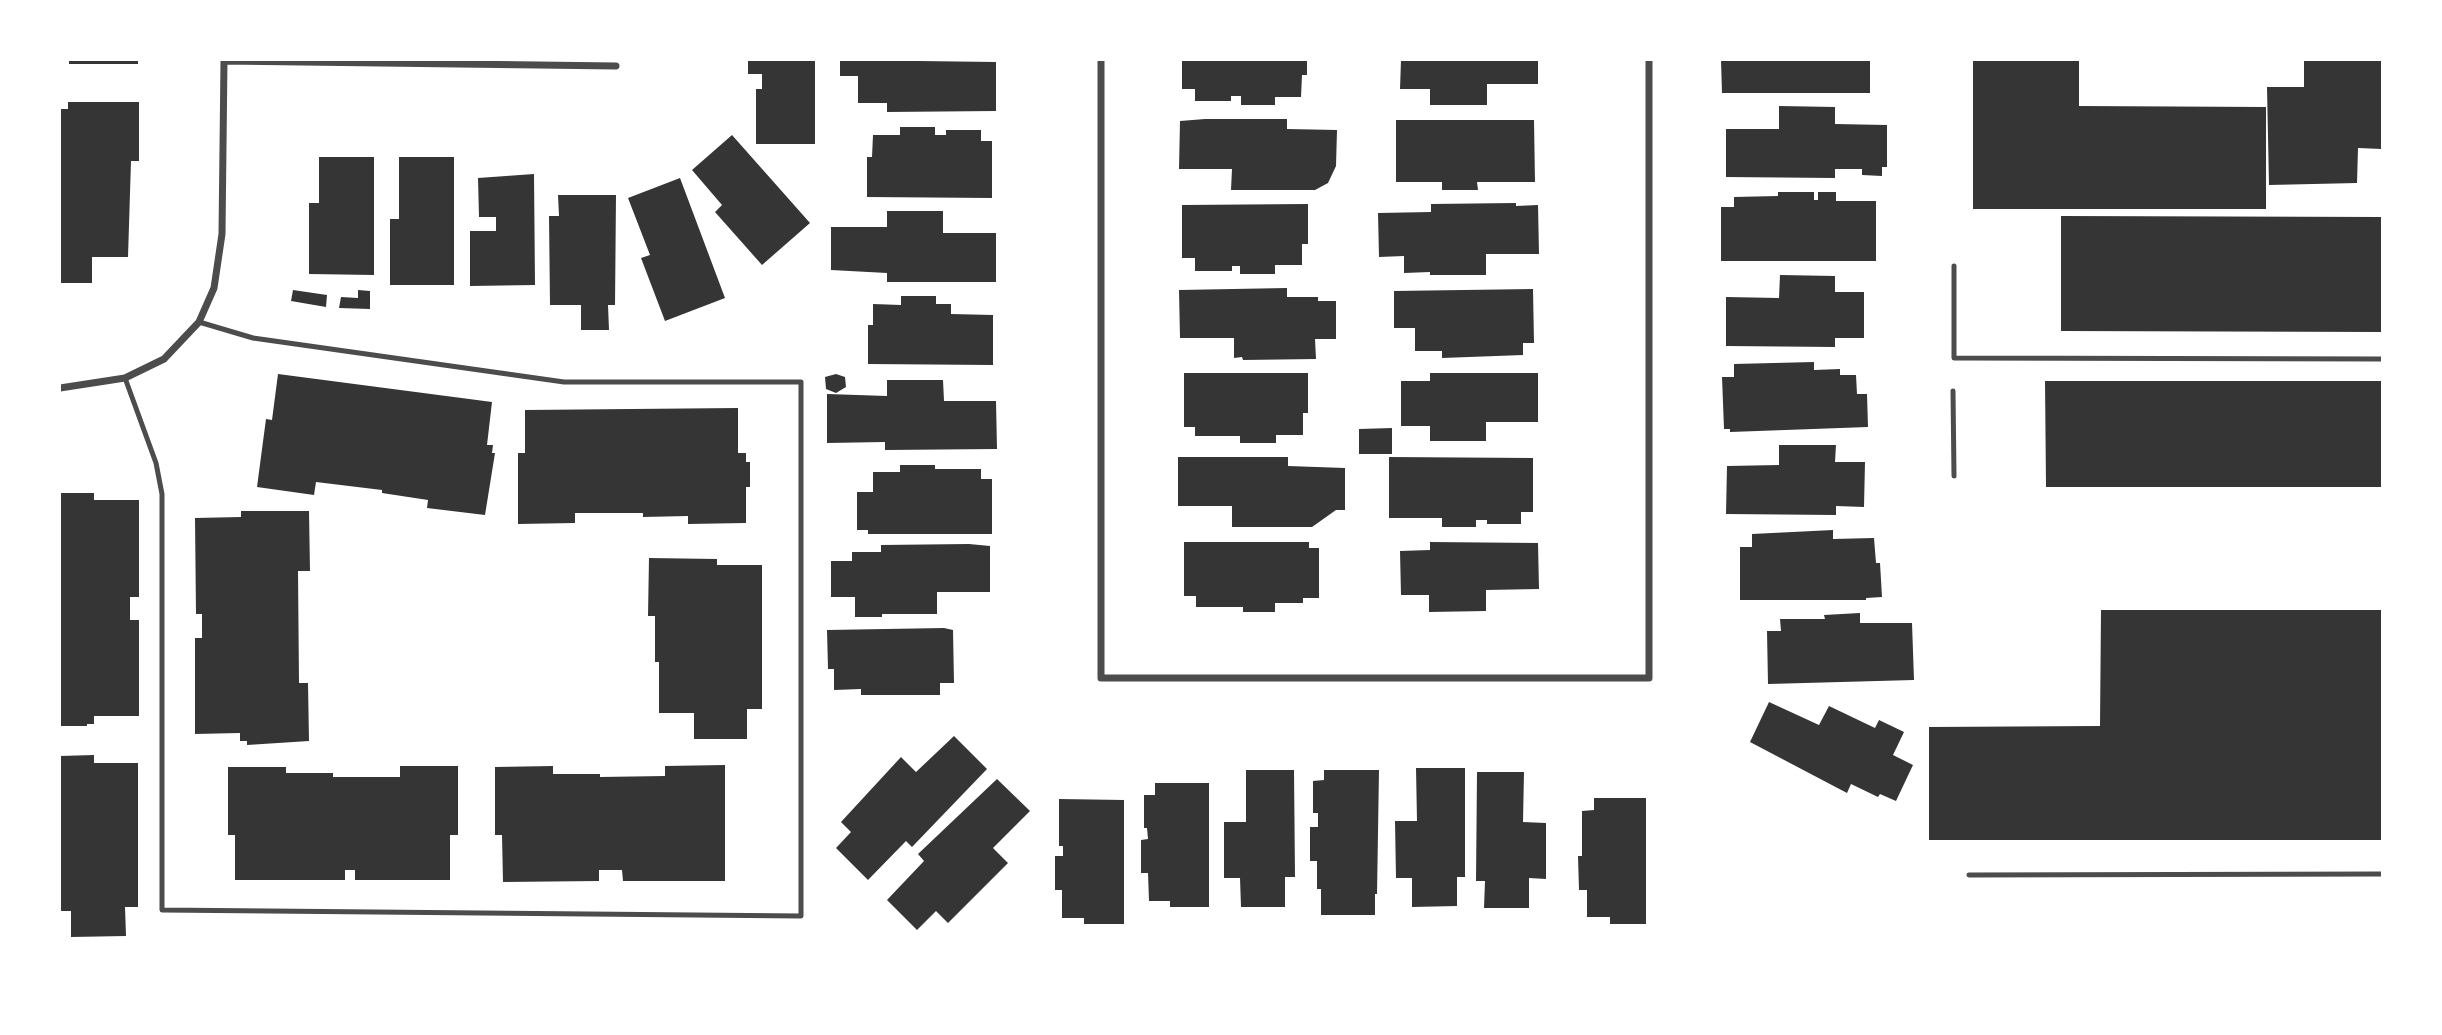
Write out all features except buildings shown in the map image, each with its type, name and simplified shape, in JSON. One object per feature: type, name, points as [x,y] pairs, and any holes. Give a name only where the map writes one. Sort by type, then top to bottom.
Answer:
[{"type":"street","points":[[60,388],[125,378],[164,359],[199,322],[214,288],[222,234],[224,60],[616,66]]},
{"type":"street","points":[[1101,60],[1101,678],[1649,678],[1649,60]]},
{"type":"lane","points":[[1954,266],[1954,358],[2382,359]]},
{"type":"lane","points":[[125,378],[156,463],[162,494],[162,910],[801,916],[801,382],[564,382],[253,338],[199,322]]},
{"type":"lane","points":[[1953,391],[1954,476]]},
{"type":"lane","points":[[1969,875],[2382,874]]}]
